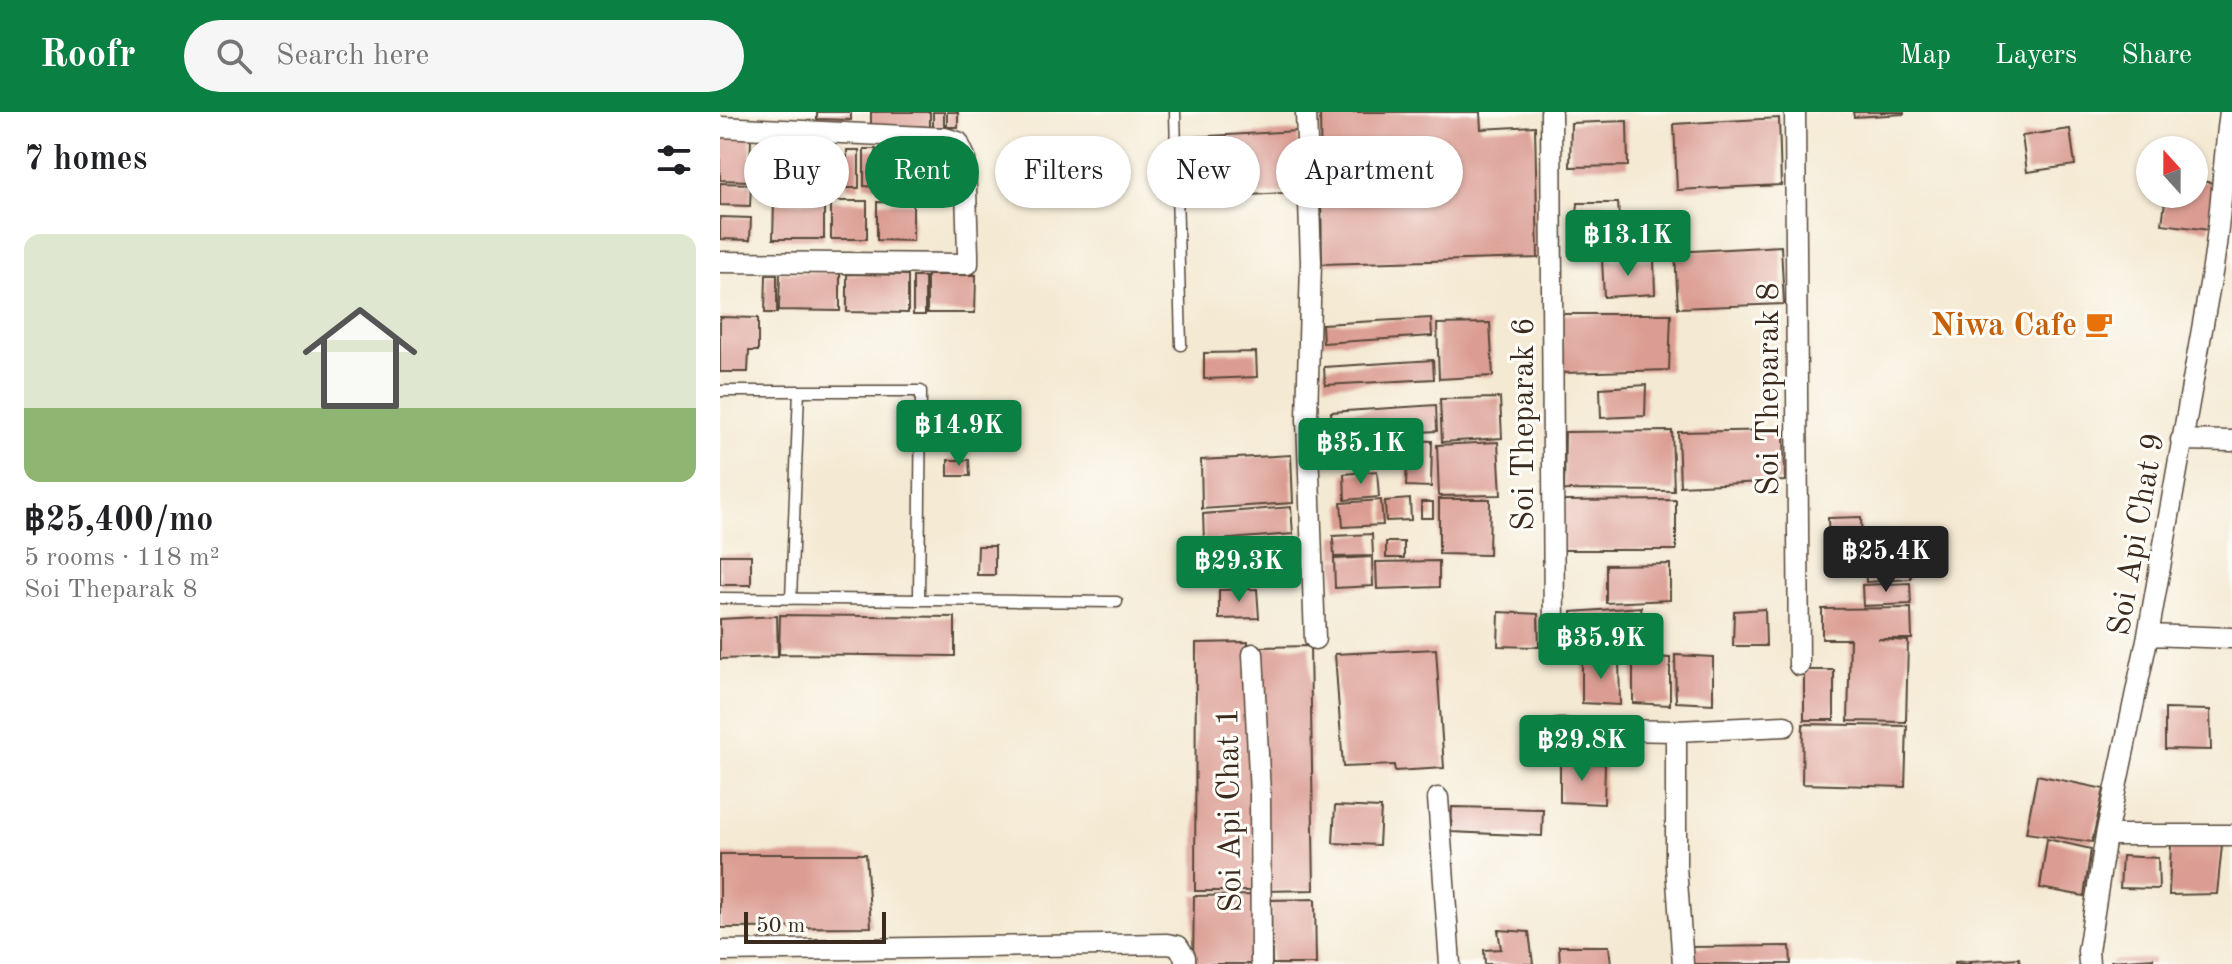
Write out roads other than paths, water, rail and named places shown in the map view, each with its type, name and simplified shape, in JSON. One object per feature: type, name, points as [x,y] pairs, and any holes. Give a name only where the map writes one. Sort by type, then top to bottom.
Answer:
[{"type":"street","points":[[1306,112],[1311,262],[1307,419],[1315,639]]},
{"type":"street","name":"Soi Theparak 6","points":[[1551,112],[1554,640]]},
{"type":"street","name":"Soi Theparak 8","points":[[1795,112],[1799,665]]},
{"type":"street","name":"Soi Api Chat 9","points":[[2089,964],[2088,951],[2106,835],[2148,635],[2181,440],[2222,267],[2222,170],[2230,112]]},
{"type":"street","points":[[720,127],[945,138],[958,142],[965,157],[968,264],[720,262]]},
{"type":"street","points":[[2181,440],[2232,441]]},
{"type":"street","points":[[2148,635],[2232,638]]},
{"type":"street","name":"Soi Api Chat 1","points":[[1253,654],[1260,794],[1261,964]]},
{"type":"street","points":[[1558,729],[1676,731],[1785,726]]},
{"type":"street","points":[[1676,731],[1676,867],[1683,964]]},
{"type":"street","points":[[1438,798],[1450,964]]},
{"type":"street","points":[[2106,835],[2232,835]]},
{"type":"street","points":[[720,951],[1167,944],[1178,946],[1185,957],[1185,964]]},
{"type":"lane","points":[[1175,112],[1181,345]]},
{"type":"lane","points":[[720,391],[921,391],[919,600]]},
{"type":"lane","points":[[791,599],[799,391]]},
{"type":"lane","points":[[720,598],[1117,602]]},
{"type":"place","name":"Niwa Cafe","points":[[2099,324]]}]
